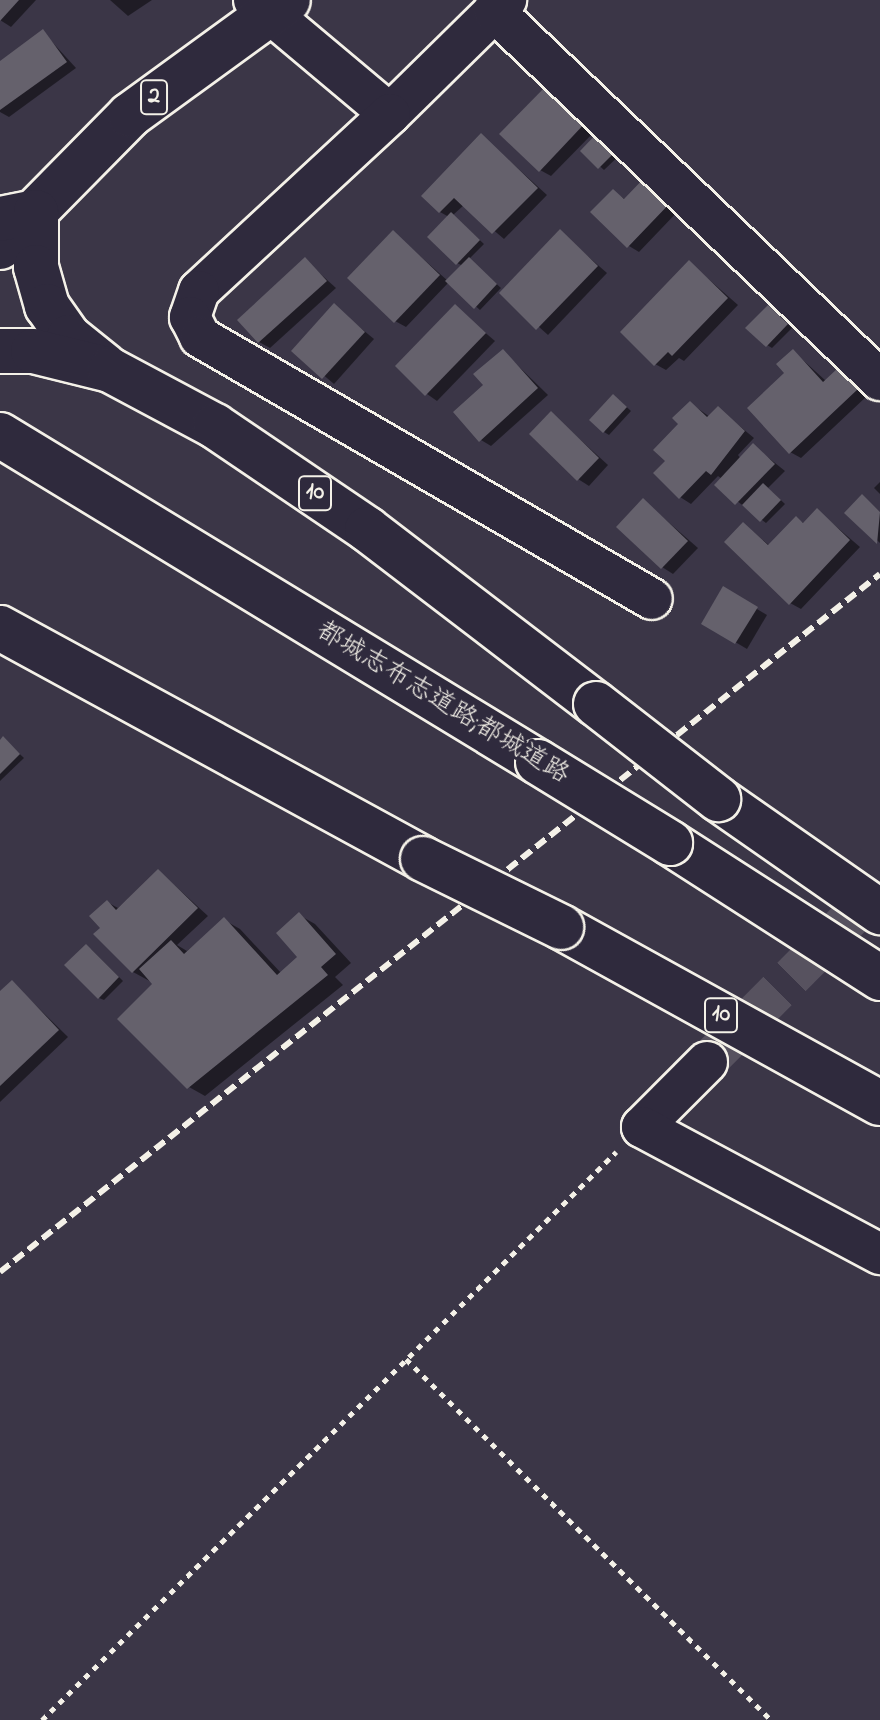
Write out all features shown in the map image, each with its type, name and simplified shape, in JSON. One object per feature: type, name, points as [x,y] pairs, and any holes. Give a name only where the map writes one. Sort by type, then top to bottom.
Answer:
[{"type":"main road","name":"2","points":[[0,247],[18,216],[130,115],[270,4]]},
{"type":"main road","name":"10","points":[[18,216],[47,306],[69,337],[110,370],[215,426],[367,529],[718,799],[880,912]]},
{"type":"main road","name":"10","points":[[0,351],[33,351],[110,370]]},
{"type":"main road","name":"都城志布志道路;都城道路","points":[[0,435],[670,843],[880,978]]},
{"type":"main road","name":"10","points":[[0,628],[423,859],[561,927],[880,1103]]},
{"type":"street","points":[[270,4],[390,114]]},
{"type":"street","points":[[652,599],[200,337],[190,317],[199,291],[390,114],[500,6],[880,380]]},
{"type":"street","points":[[707,1062],[642,1127],[880,1254]]},
{"type":"path","points":[[42,1720],[642,1127]]},
{"type":"path","points":[[406,1359],[771,1720]]},
{"type":"building","points":[[0,0],[19,0],[0,21]]},
{"type":"building","points":[[43,29],[67,62],[0,110],[0,61]]},
{"type":"building","points":[[549,83],[588,120],[539,172],[499,134]]},
{"type":"building","points":[[601,129],[619,148],[598,169],[580,151]]},
{"type":"building","points":[[481,133],[538,188],[492,234],[454,198],[439,213],[421,196]]},
{"type":"building","points":[[647,175],[673,200],[627,248],[590,212],[613,189],[624,199]]},
{"type":"building","points":[[451,212],[480,240],[456,265],[427,237]]},
{"type":"building","points":[[560,229],[598,266],[536,330],[499,293]]},
{"type":"building","points":[[393,230],[440,275],[394,323],[347,278]]},
{"type":"building","points":[[305,257],[327,281],[258,343],[237,320]]},
{"type":"building","points":[[469,257],[497,284],[474,309],[445,281]]},
{"type":"building","points":[[689,260],[728,298],[672,356],[668,352],[654,366],[620,332]]},
{"type":"building","points":[[334,303],[365,332],[322,379],[291,351]]},
{"type":"building","points":[[455,304],[486,333],[425,396],[395,366]]},
{"type":"building","points":[[768,305],[788,324],[766,347],[745,328]]},
{"type":"building","points":[[503,349],[538,388],[479,442],[453,412],[483,385],[473,374]]},
{"type":"building","points":[[793,349],[823,382],[838,368],[858,389],[789,454],[747,408],[784,373],[776,364]]},
{"type":"building","points":[[613,394],[627,407],[603,433],[589,420]]},
{"type":"building","points":[[690,401],[707,417],[718,406],[745,431],[711,475],[706,471],[679,499],[653,473],[665,461],[653,450],[678,424],[672,418]]},
{"type":"building","points":[[551,411],[599,458],[577,481],[529,434]]},
{"type":"building","points":[[753,443],[775,464],[735,505],[714,485]]},
{"type":"building","points":[[763,483],[781,500],[760,522],[742,505]]},
{"type":"building","points":[[862,494],[880,512],[877,544],[844,513]]},
{"type":"building","points":[[643,498],[688,541],[661,569],[616,527]]},
{"type":"building","points":[[817,508],[850,540],[789,605],[724,542],[743,522],[768,545],[796,516],[803,523]]},
{"type":"building","points":[[723,586],[758,607],[735,644],[701,624]]},
{"type":"building","points":[[3,736],[20,754],[0,774],[0,740]]},
{"type":"building","points":[[158,869],[198,908],[132,973],[93,934],[100,928],[89,916],[107,900],[116,910]]},
{"type":"building","points":[[299,912],[336,954],[321,967],[328,975],[187,1089],[117,1019],[152,984],[139,969],[171,940],[184,954],[224,917],[277,975],[297,957],[276,933]]},
{"type":"building","points":[[86,944],[119,977],[98,999],[64,965]]},
{"type":"building","points":[[12,980],[59,1030],[0,1086],[0,991]]},
{"type":"tunnel","points":[[707,1062],[880,888]]},
{"type":"railway","points":[[0,1272],[880,574]]}]
